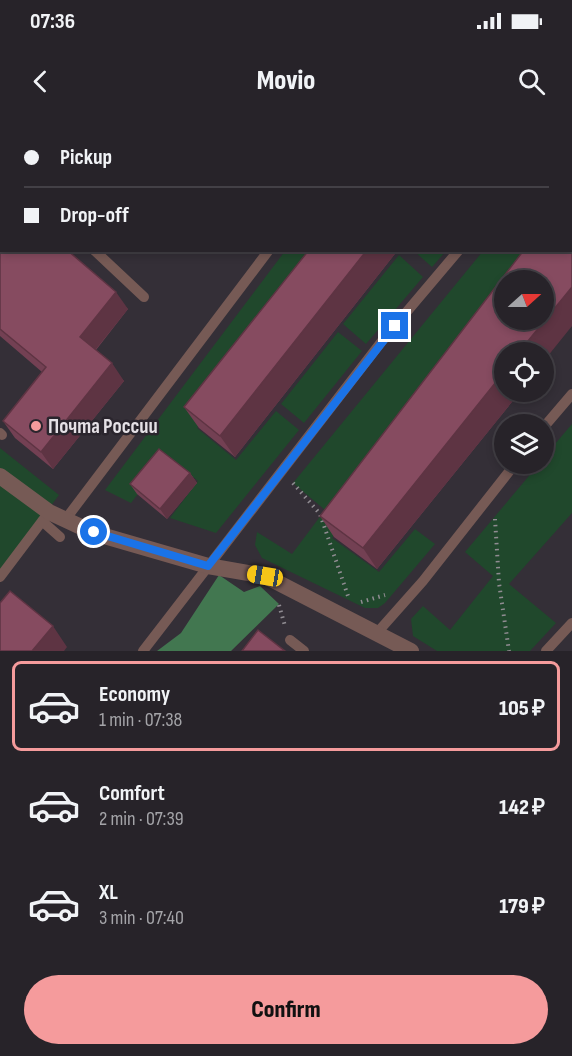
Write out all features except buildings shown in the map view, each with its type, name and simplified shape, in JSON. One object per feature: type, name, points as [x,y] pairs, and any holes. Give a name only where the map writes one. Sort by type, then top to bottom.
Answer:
[{"type":"street","points":[[0,476],[46,516],[208,566],[265,576],[411,651]]},
{"type":"lane","points":[[96,252],[144,297]]},
{"type":"lane","points":[[65,520],[267,252]]},
{"type":"lane","points":[[143,651],[382,341],[457,252]]},
{"type":"lane","points":[[554,415],[572,394]]},
{"type":"lane","points":[[376,634],[423,581],[507,474]]},
{"type":"lane","points":[[0,577],[46,516],[60,537]]},
{"type":"lane","points":[[546,651],[572,623]]},
{"type":"lane","points":[[290,640],[304,651]]},
{"type":"path","points":[[282,470],[320,514],[351,605],[391,593]]},
{"type":"path","points":[[493,491],[499,584],[509,651]]},
{"type":"path","points":[[279,583],[279,610],[290,640]]},
{"type":"green space","points":[[284,252],[336,252],[197,428],[236,460],[276,411],[299,430],[216,533],[170,518],[198,481],[167,456],[131,503],[105,490]]},
{"type":"green space","points":[[415,252],[445,252],[432,267]]},
{"type":"green space","points":[[482,252],[550,252],[521,270],[494,270],[494,327],[332,538],[379,572],[415,529],[435,544],[385,603],[378,608],[365,608],[262,558],[255,545],[257,532],[292,554],[325,510],[293,483]]},
{"type":"green space","points":[[399,255],[423,277],[366,344],[343,324]]},
{"type":"green space","points":[[338,332],[362,351],[304,423],[281,404]]},
{"type":"green space","points":[[572,424],[572,513],[509,584],[556,623],[530,651],[437,651],[413,636],[411,619],[423,606],[450,630],[493,576],[465,552],[531,474],[554,474],[554,445]]},
{"type":"green space","points":[[0,448],[59,495],[50,507],[0,470]]},
{"type":"green space","points":[[0,479],[46,512],[0,574]]},
{"type":"green space","points":[[219,575],[244,592],[260,586],[279,604],[231,651],[157,651],[181,633]]},
{"type":"place","name":"Почта России","points":[[36,426]]},
{"type":"route","points":[[94,532],[208,566],[395,326]]}]
